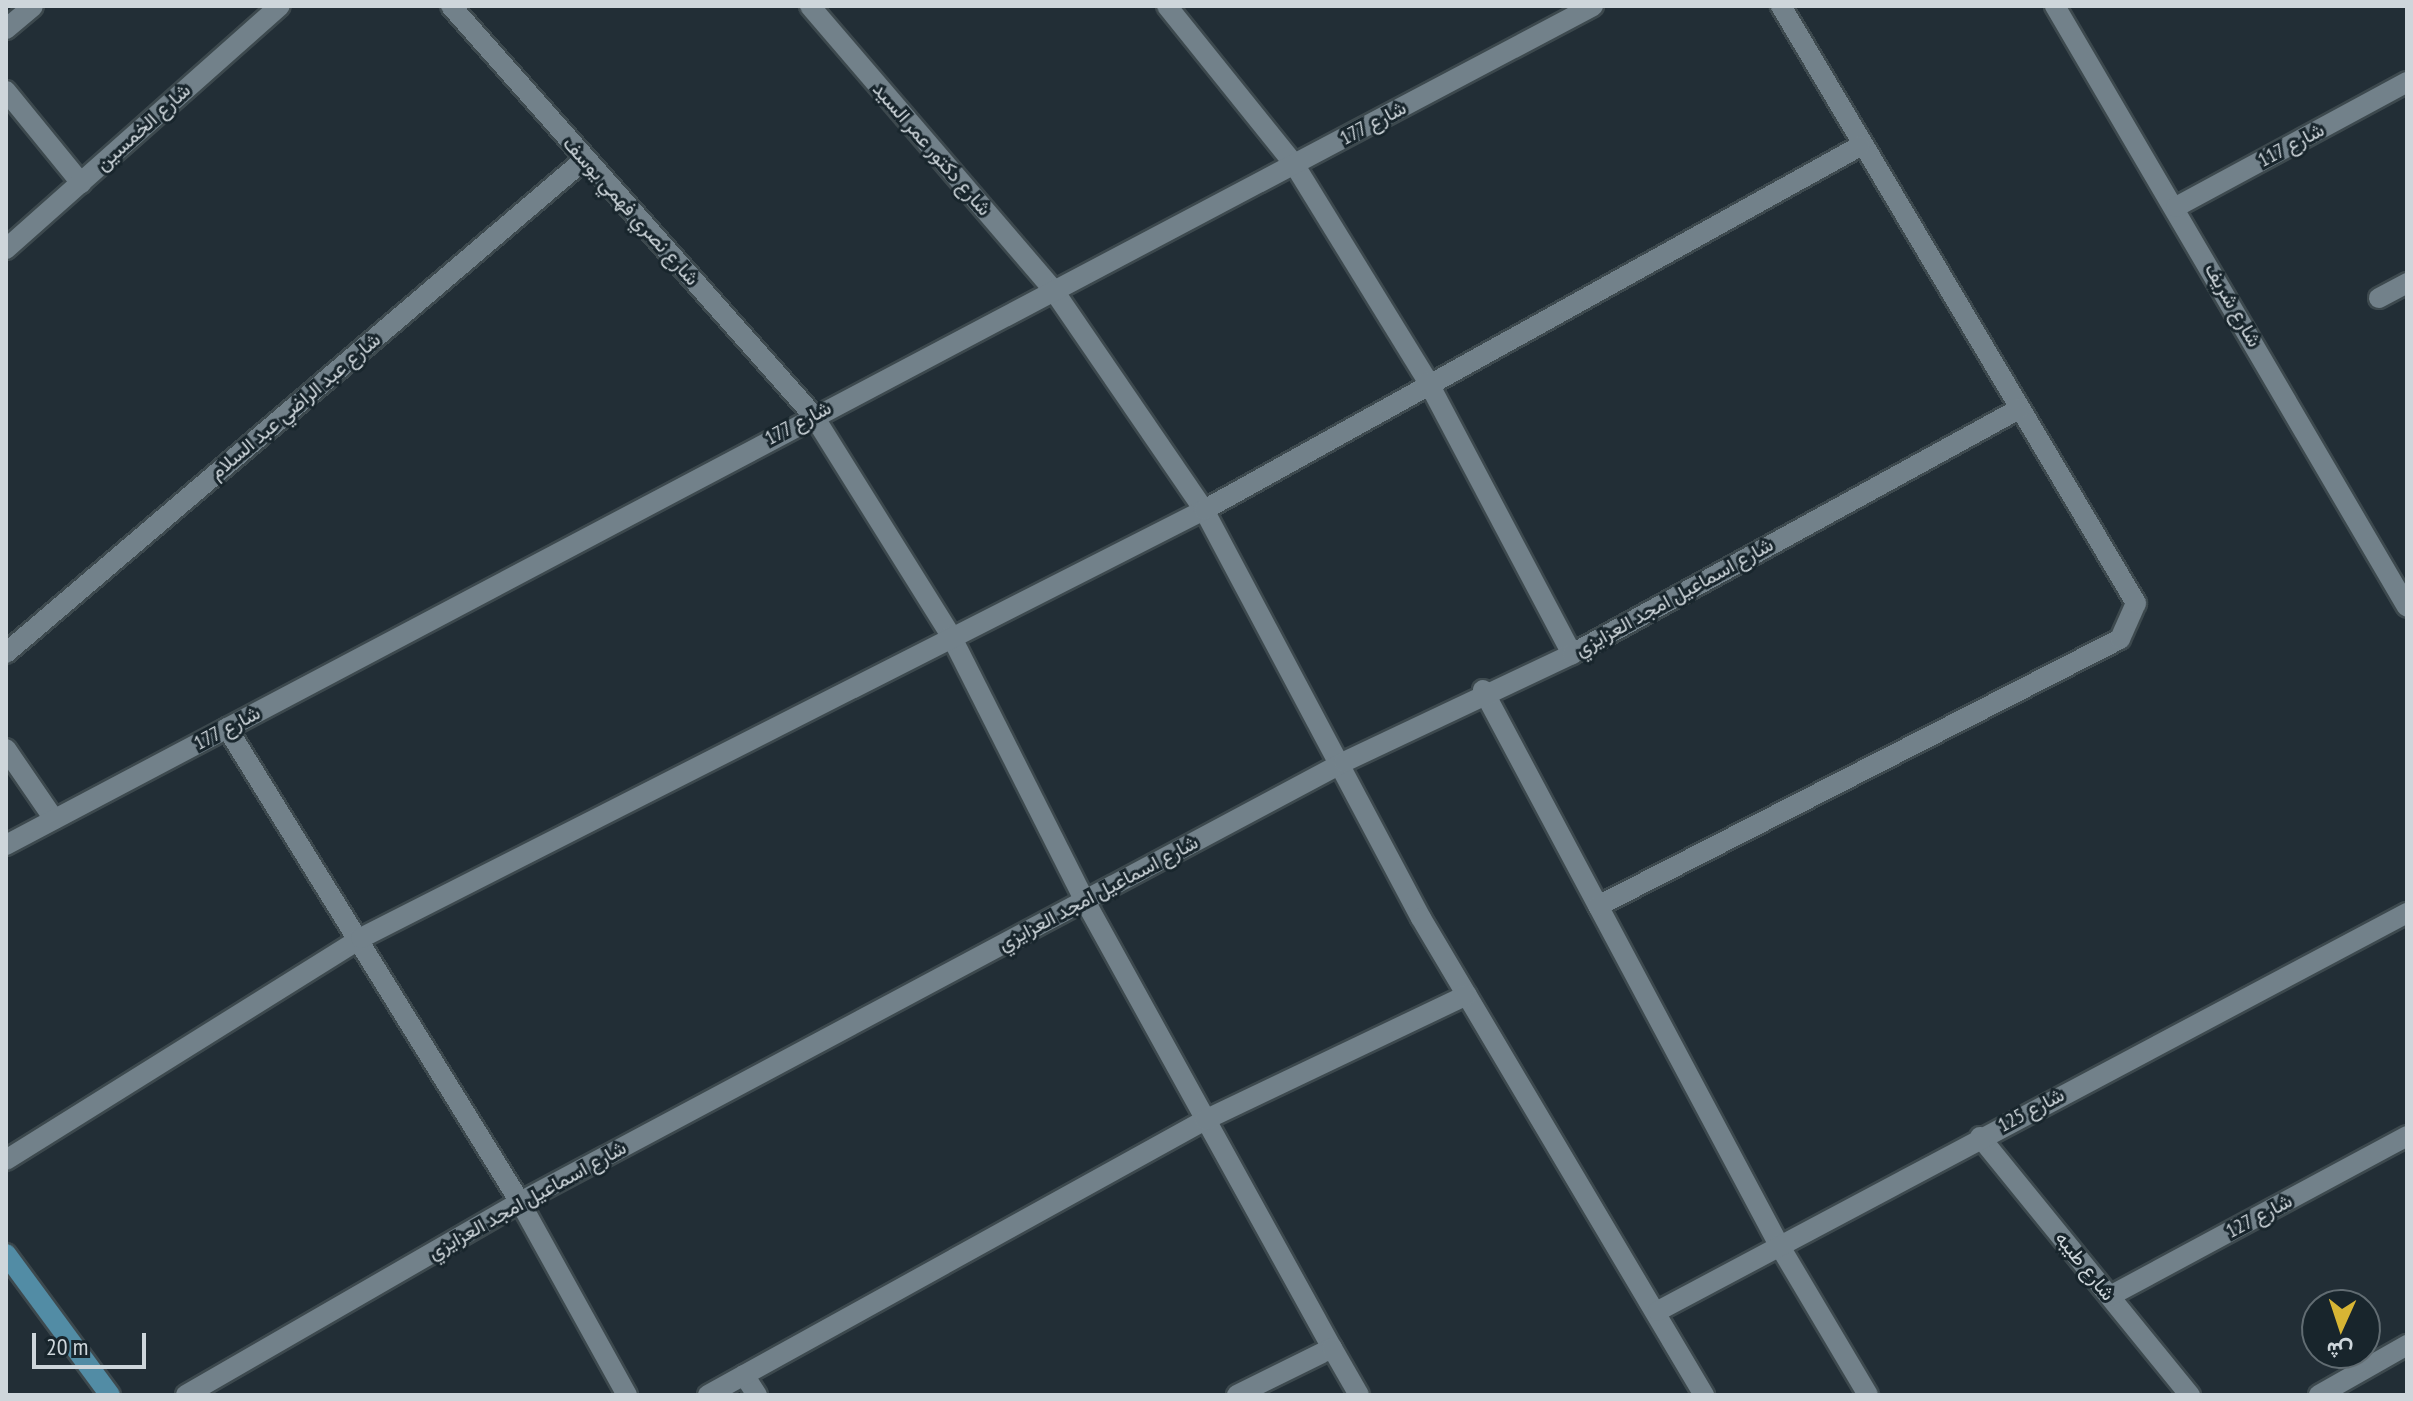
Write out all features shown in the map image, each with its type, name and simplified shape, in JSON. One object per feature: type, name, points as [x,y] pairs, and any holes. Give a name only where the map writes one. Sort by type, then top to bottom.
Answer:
[{"type":"street","points":[[6,29],[33,6]]},
{"type":"street","name":"شارع الخمسين","points":[[6,249],[280,6]]},
{"type":"street","name":"شارع نصري فهمي يوسف","points":[[451,6],[584,160],[813,415],[951,636],[1085,901],[1359,1395]]},
{"type":"street","name":"شارع دكتور عمر السيد","points":[[810,6],[1054,291],[1204,510],[1344,762],[1467,995],[1658,1311],[1704,1395]]},
{"type":"street","name":"شارع 177","points":[[6,845],[813,415],[1593,6]]},
{"type":"street","points":[[1598,906],[2120,639],[2136,603],[1860,146],[1781,6]]},
{"type":"street","name":"شارع شريف","points":[[2055,6],[2176,207],[2407,607]]},
{"type":"street","points":[[1172,8],[1294,164],[1428,382],[1572,654]]},
{"type":"street","name":"شارع 117","points":[[2176,207],[2407,82]]},
{"type":"street","points":[[6,91],[81,183]]},
{"type":"street","points":[[6,1160],[361,938],[1204,510],[1428,382],[1860,146]]},
{"type":"street","name":"شارع عبد الراضي عبد السلام","points":[[6,653],[584,160]]},
{"type":"street","points":[[2379,298],[2407,283]]},
{"type":"street","name":"شارع اسماعيل امجد العزايزي","points":[[186,1395],[520,1202],[1344,762],[1483,690],[1572,654],[2019,409]]},
{"type":"street","points":[[1483,690],[1779,1245],[1868,1395]]},
{"type":"street","points":[[227,728],[361,938],[520,1202],[627,1395]]},
{"type":"street","points":[[6,749],[54,819]]},
{"type":"street","name":"شارع 125","points":[[1658,1311],[1980,1137],[2407,913]]},
{"type":"street","points":[[708,1395],[1205,1120],[1467,995]]},
{"type":"street","name":"شارع 127","points":[[2110,1296],[2407,1136]]},
{"type":"street","name":"شارع طيبه","points":[[1980,1137],[2190,1395]]},
{"type":"street","points":[[6,1254],[110,1395]]},
{"type":"street","points":[[2319,1395],[2407,1345]]},
{"type":"street","points":[[1237,1395],[1332,1348]]},
{"type":"street","points":[[744,1375],[757,1395]]}]
